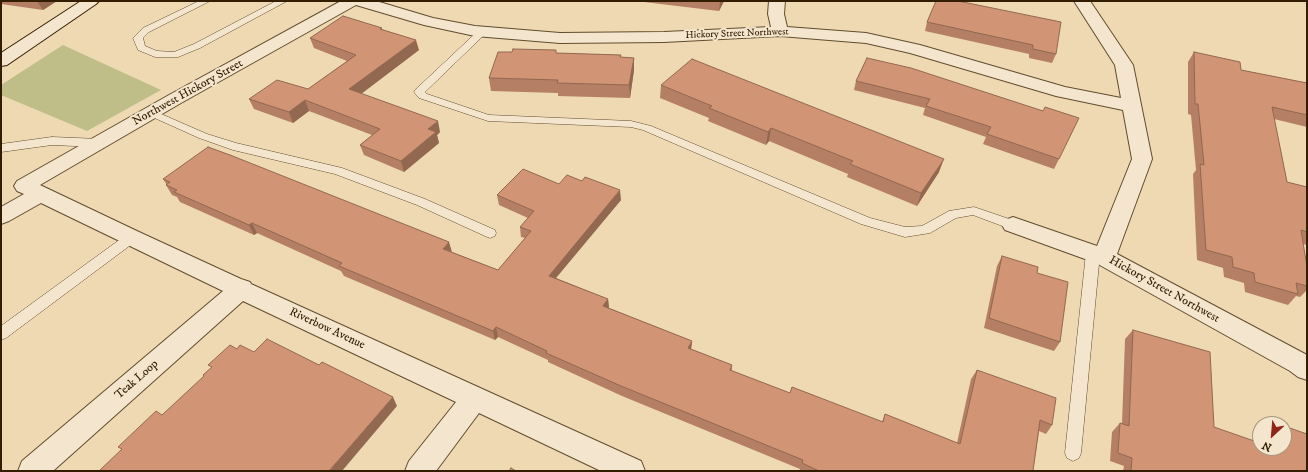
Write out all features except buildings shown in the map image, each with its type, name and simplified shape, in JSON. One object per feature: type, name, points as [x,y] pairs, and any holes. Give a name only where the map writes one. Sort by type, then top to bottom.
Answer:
[{"type":"street","points":[[1,61],[91,1]]},
{"type":"street","name":"Northwest Hickory Street","points":[[1,216],[33,190],[99,143],[352,1]]},
{"type":"street","name":"Hickory Street Northwest","points":[[360,1],[430,22],[482,32],[560,38],[664,36],[780,31],[866,38],[914,49],[1062,92],[1132,106]]},
{"type":"street","points":[[777,1],[776,14],[780,31]]},
{"type":"street","points":[[1082,1],[1124,65],[1142,160],[1098,255]]},
{"type":"street","name":"Riverbow Avenue","points":[[33,190],[131,238],[242,288],[631,471]]},
{"type":"street","name":"Hickory Street Northwest","points":[[1013,225],[1098,255],[1299,363],[1307,369]]},
{"type":"street","name":"Teak Loop","points":[[32,471],[242,288]]},
{"type":"street","points":[[419,471],[475,398]]},
{"type":"lane","points":[[206,1],[146,30],[138,38],[141,48],[155,54],[175,55],[197,46],[284,1]]},
{"type":"lane","points":[[482,32],[419,92],[423,96],[488,118],[631,124],[647,128],[866,221],[905,232],[925,230],[953,214],[974,211],[1013,225]]},
{"type":"lane","points":[[152,113],[203,136],[233,146],[338,171],[421,202],[490,233]]},
{"type":"lane","points":[[1,148],[52,141],[99,143]]},
{"type":"lane","points":[[1,334],[131,238]]},
{"type":"lane","points":[[1073,453],[1098,255]]},
{"type":"shaded area","points":[[63,45],[161,90],[87,131],[1,95],[1,85]]}]
